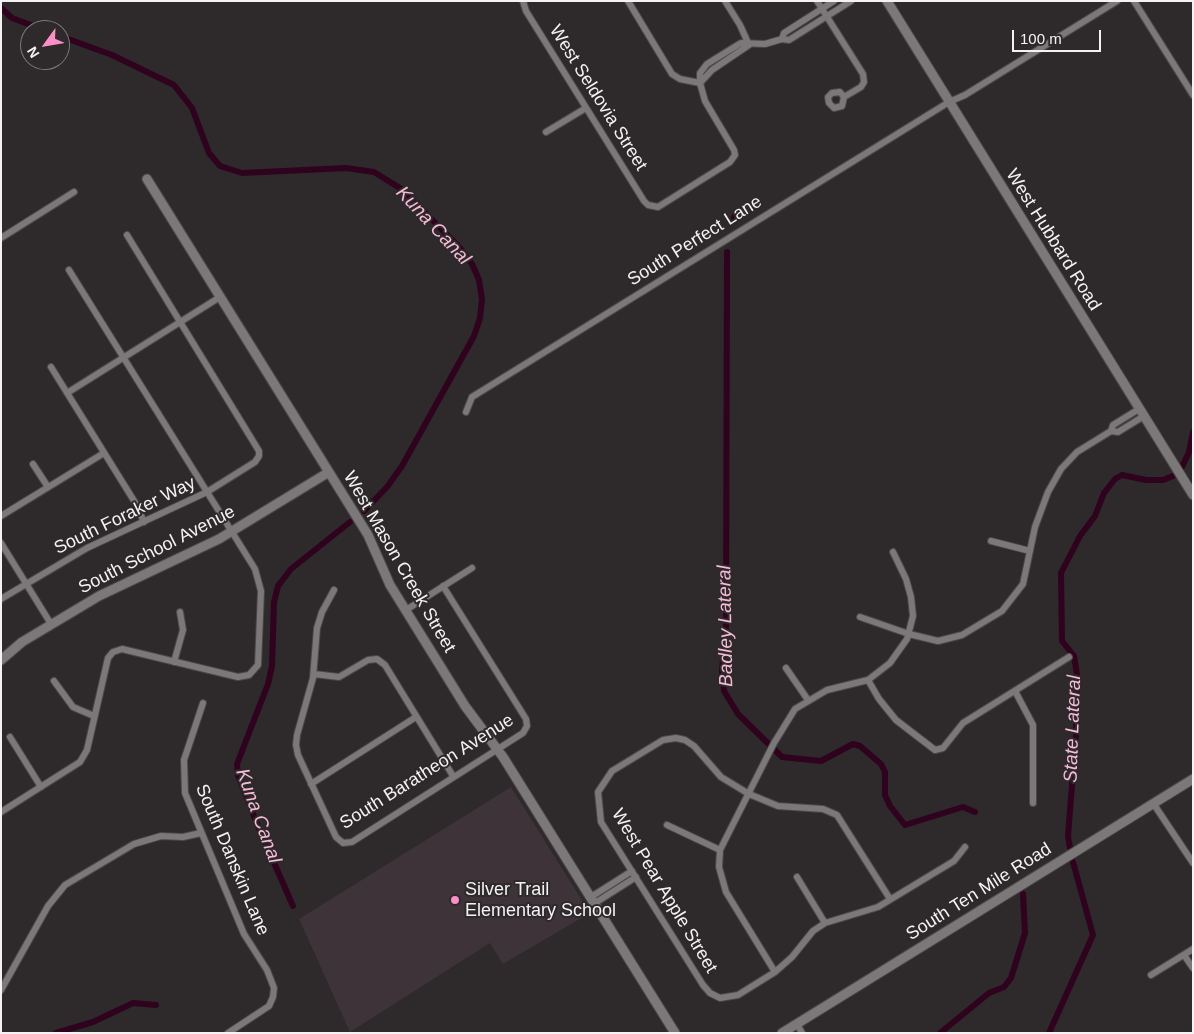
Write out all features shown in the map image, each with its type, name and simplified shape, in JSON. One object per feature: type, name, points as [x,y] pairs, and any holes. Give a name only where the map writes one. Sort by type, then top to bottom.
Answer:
[{"type":"street","name":"West Seldovia Street","points":[[523,1],[526,11],[644,201],[653,207],[662,205],[730,162],[735,155],[733,145],[706,101],[700,82]]},
{"type":"street","points":[[628,1],[672,74],[680,79],[700,82],[700,73],[706,64],[741,43],[748,45],[765,44],[782,39],[789,40],[851,1]]},
{"type":"street","points":[[725,1],[740,25],[748,45]]},
{"type":"street","points":[[817,1],[863,74],[864,82],[861,87],[844,97]]},
{"type":"street","points":[[782,39],[784,33],[834,1]]},
{"type":"street","name":"West Hubbard Road","points":[[887,1],[1193,495]]},
{"type":"street","name":"South Perfect Lane","points":[[466,412],[472,397],[949,102],[965,95],[1117,1]]},
{"type":"street","points":[[1134,1],[1193,95]]},
{"type":"street","points":[[546,132],[586,108]]},
{"type":"street","name":"West Mason Creek Street","points":[[148,179],[368,534],[390,585],[465,706],[497,749],[675,1033]]},
{"type":"street","points":[[1,238],[74,192]]},
{"type":"street","points":[[127,234],[180,322]]},
{"type":"street","points":[[1,812],[80,762],[86,750],[108,658],[113,652],[122,649],[238,677],[249,675],[258,665],[262,591],[255,569],[69,270]]},
{"type":"street","points":[[67,393],[220,297]]},
{"type":"street","name":"South Foraker Way","points":[[1,599],[87,548],[207,492],[255,462],[259,456],[259,450],[180,322]]},
{"type":"street","points":[[51,367],[136,504],[144,522]]},
{"type":"street","points":[[860,617],[909,634],[938,641],[962,635],[1002,611],[1023,584],[1035,526],[1048,492],[1061,469],[1077,452],[1110,431],[1113,425],[1141,413]]},
{"type":"street","points":[[1,516],[104,453]]},
{"type":"street","points":[[33,464],[48,487]]},
{"type":"street","name":"South School Avenue","points":[[1,660],[22,642],[99,596],[232,531],[329,472]]},
{"type":"street","points":[[991,541],[1030,551]]},
{"type":"street","points":[[1,543],[52,624]]},
{"type":"street","points":[[893,552],[906,578],[911,597],[913,616],[909,634],[890,663],[868,680],[827,690],[795,709],[769,752],[720,850],[719,867],[722,883],[775,972],[792,957],[813,931],[825,923],[878,907],[954,861],[965,847]]},
{"type":"street","points":[[406,610],[472,568]]},
{"type":"street","name":"South Baratheon Avenue","points":[[311,784],[336,837],[343,843],[352,842],[523,733],[527,726],[526,719],[443,586]]},
{"type":"street","points":[[334,590],[322,612],[317,628],[314,674],[297,734],[296,745],[298,755],[311,784],[416,717]]},
{"type":"street","points":[[174,662],[182,630],[180,612]]},
{"type":"street","points":[[868,680],[879,699],[896,720],[935,750],[944,748],[963,723],[1069,657]]},
{"type":"street","points":[[314,674],[338,677],[368,660],[377,659],[385,665],[453,776]]},
{"type":"street","points":[[786,668],[808,700]]},
{"type":"street","points":[[54,681],[73,707],[94,716]]},
{"type":"street","points":[[1015,691],[1034,725],[1033,802]]},
{"type":"street","name":"South Danskin Lane","points":[[203,703],[184,760],[182,773],[186,800],[244,934],[267,970],[274,988],[269,1006],[228,1033]]},
{"type":"street","points":[[10,737],[41,787]]},
{"type":"street","name":"West Pear Apple Street","points":[[749,794],[721,777],[694,746],[676,738],[663,740],[612,771],[598,792],[601,822],[703,985],[710,993],[720,998],[738,995],[775,972]]},
{"type":"street","name":"South Ten Mile Road","points":[[782,1033],[1193,778]]},
{"type":"street","points":[[749,794],[778,806],[823,809],[837,816],[890,899]]},
{"type":"street","points":[[1154,803],[1193,863]]},
{"type":"street","points":[[667,825],[720,850]]},
{"type":"street","points":[[1,990],[48,906],[65,886],[134,844],[161,836],[182,838],[201,833]]},
{"type":"street","points":[[593,900],[634,874]]},
{"type":"street","points":[[797,877],[825,923]]},
{"type":"street","points":[[1152,975],[1193,950]]},
{"type":"street","points":[[1184,955],[1193,968]]},
{"type":"street","points":[[797,1024],[802,1033]]},
{"type":"shaded area","name":"Silver Trail Elementary School","points":[[511,787],[590,913],[503,964],[490,943],[350,1032],[299,919]]},
{"type":"waterway","name":"Kuna Canal","points":[[1,8],[12,18],[20,21]]},
{"type":"waterway","name":"Kuna Canal","points":[[70,40],[112,55],[174,85],[192,108],[209,153],[220,166],[242,173],[346,168],[374,172],[403,190],[460,248],[472,264],[479,280],[482,299],[480,318],[474,336],[402,466],[387,487],[364,511]]},
{"type":"waterway","name":"Badley Lateral","points":[[733,221],[736,213]]},
{"type":"waterway","name":"Badley Lateral","points":[[727,252],[726,626],[722,671],[724,691],[738,714],[782,757],[821,761],[853,744],[860,746],[881,764],[885,772],[885,795],[890,806],[905,825],[963,807],[975,812]]},
{"type":"waterway","name":"State Lateral","points":[[1182,467],[1189,452],[1193,432]]},
{"type":"waterway","name":"State Lateral","points":[[1070,848],[1068,836],[1076,734],[1077,675],[1074,656],[1062,641],[1061,573],[1080,536],[1095,516],[1104,493],[1115,479],[1122,475],[1146,480],[1163,480],[1173,476]]},
{"type":"waterway","name":"Kuna Canal","points":[[293,906],[257,824],[238,775],[237,764],[268,684],[272,666],[274,602],[278,586],[291,569],[350,522]]},
{"type":"waterway","name":"State Lateral","points":[[1049,1033],[1093,935],[1073,862]]},
{"type":"waterway","name":"Badley Lateral","points":[[940,1033],[989,993],[1004,987],[1011,978],[1025,933],[1023,894]]},
{"type":"waterway","name":"Kuna Canal","points":[[56,1033],[93,1022],[133,1003],[156,1005]]},
{"type":"place","name":"Silver Trail Elementary School","points":[[455,900]]}]
